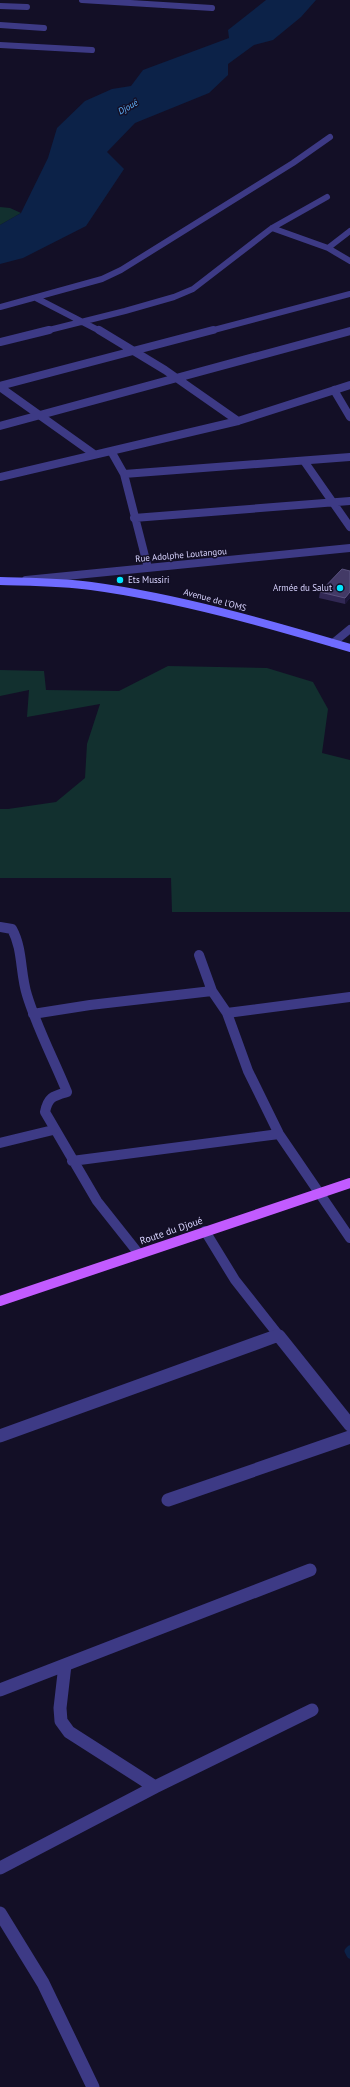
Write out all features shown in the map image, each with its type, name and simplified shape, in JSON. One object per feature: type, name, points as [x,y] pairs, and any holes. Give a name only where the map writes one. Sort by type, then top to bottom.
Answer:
[{"type":"main road","name":"Route du Djoué","points":[[0,1301],[350,1183]]},
{"type":"street","points":[[82,0],[212,8]]},
{"type":"street","points":[[0,6],[27,7]]},
{"type":"street","points":[[0,24],[44,28]]},
{"type":"street","points":[[0,45],[92,50]]},
{"type":"street","points":[[0,307],[102,279],[120,270],[240,194],[294,163],[330,137]]},
{"type":"street","points":[[0,342],[174,297],[193,289],[272,228],[327,197]]},
{"type":"street","points":[[272,228],[328,248],[350,261]]},
{"type":"street","points":[[328,248],[350,231]]},
{"type":"street","points":[[0,386],[350,294]]},
{"type":"street","points":[[36,298],[83,321],[136,351],[178,377],[238,420]]},
{"type":"street","points":[[0,426],[43,416],[178,377],[350,331]]},
{"type":"street","points":[[0,477],[238,420],[350,385]]},
{"type":"street","points":[[0,386],[94,454]]},
{"type":"street","points":[[334,390],[350,417]]},
{"type":"street","points":[[111,450],[124,474],[148,568]]},
{"type":"street","points":[[124,474],[350,457]]},
{"type":"street","points":[[304,460],[350,527]]},
{"type":"street","points":[[134,518],[350,501]]},
{"type":"street","name":"Rue Adolphe Loutangou","points":[[14,581],[350,548]]},
{"type":"street","name":"Avenue de l'OMS","points":[[0,581],[120,590],[180,600],[350,648]]},
{"type":"street","points":[[333,643],[350,629]]},
{"type":"street","points":[[0,927],[12,928],[14,932],[19,947],[22,981],[33,1014],[67,1092],[55,1095],[47,1102],[45,1112],[53,1130],[97,1200],[139,1254]]},
{"type":"street","points":[[199,955],[212,991],[227,1013],[248,1071],[279,1134],[350,1238]]},
{"type":"street","points":[[33,1014],[90,1005],[212,991]]},
{"type":"street","points":[[227,1013],[350,997]]},
{"type":"street","points":[[0,1143],[53,1130]]},
{"type":"street","points":[[72,1161],[279,1134]]},
{"type":"street","points":[[205,1231],[235,1280],[277,1335],[350,1425]]},
{"type":"street","points":[[0,1436],[277,1335]]},
{"type":"street","points":[[168,1500],[350,1437]]},
{"type":"street","points":[[0,1690],[310,1570]]},
{"type":"street","points":[[65,1665],[60,1708],[61,1721],[69,1732],[155,1787]]},
{"type":"street","points":[[0,1868],[155,1787],[312,1710]]},
{"type":"street","points":[[0,1913],[43,1983],[93,2087]]},
{"type":"green space","points":[[0,207],[10,208],[21,213],[0,225]]},
{"type":"green space","points":[[168,666],[267,668],[313,682],[328,709],[322,753],[350,760],[350,912],[172,912],[171,878],[0,878],[0,809],[56,802],[85,778],[87,744],[100,704],[27,717],[29,690],[0,696],[0,670],[44,671],[46,690],[119,691]]},
{"type":"water","name":"Djoué","points":[[266,0],[316,0],[301,17],[273,40],[254,45],[228,64],[228,75],[209,93],[135,123],[107,152],[124,169],[86,226],[23,258],[0,264],[0,225],[21,213],[48,158],[57,128],[85,101],[112,89],[131,86],[143,70],[229,38],[228,30]]},
{"type":"building","name":"Armée du Salut","points":[[342,569],[350,571],[350,592],[345,598],[320,592]]},
{"type":"waterway","points":[[350,1949],[348,1951],[350,1955]]},
{"type":"place","name":"Ets Mussiri","points":[[120,580]]},
{"type":"place","name":"Armée du Salut","points":[[340,588]]}]
